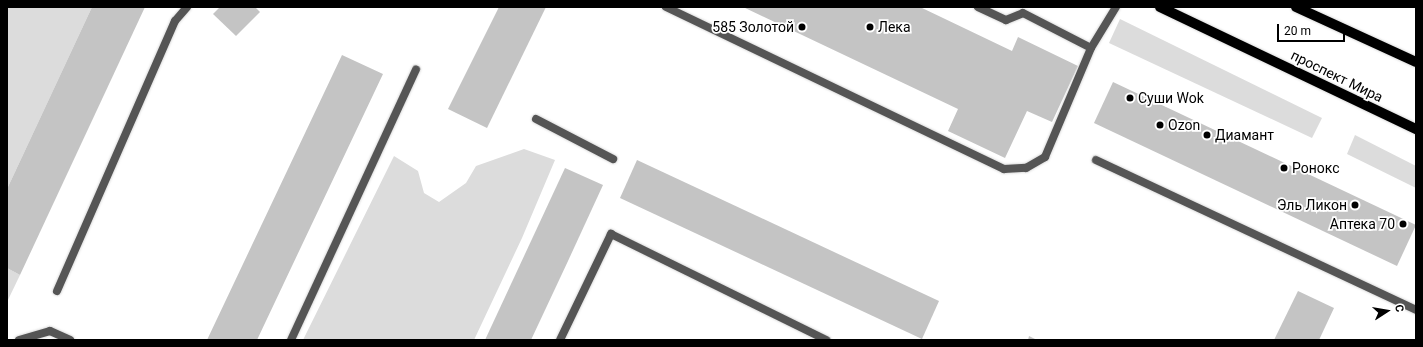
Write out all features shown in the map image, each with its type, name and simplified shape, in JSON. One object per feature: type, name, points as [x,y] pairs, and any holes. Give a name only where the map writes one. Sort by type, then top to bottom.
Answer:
[{"type":"main road","name":"проспект Мира","points":[[1160,7],[1416,129]]},
{"type":"main road","points":[[1296,7],[1416,62]]},
{"type":"street","points":[[57,291],[175,21],[187,7]]},
{"type":"street","points":[[666,7],[1004,169],[1026,168],[1045,157],[1091,48],[1116,7]]},
{"type":"street","points":[[978,7],[1006,20],[1023,13],[1091,48]]},
{"type":"street","points":[[291,340],[416,70]]},
{"type":"street","points":[[536,119],[613,159]]},
{"type":"street","points":[[1096,160],[1416,310]]},
{"type":"street","points":[[560,340],[611,234],[826,340]]},
{"type":"street","points":[[19,340],[50,331],[70,340]]},
{"type":"shaded area","points":[[7,7],[92,7],[7,189]]},
{"type":"shaded area","points":[[1120,19],[1322,118],[1312,138],[1109,43]]},
{"type":"shaded area","points":[[1355,135],[1416,166],[1416,188],[1347,154]]},
{"type":"shaded area","points":[[524,149],[555,160],[522,238],[474,340],[303,340],[394,156],[418,171],[424,193],[439,202],[466,183],[476,166]]},
{"type":"shaded area","points":[[7,268],[20,275],[7,302]]},
{"type":"building","points":[[92,7],[145,7],[20,275],[7,268],[7,189]]},
{"type":"building","points":[[220,7],[255,7],[260,12],[236,36],[213,14]]},
{"type":"building","points":[[499,7],[546,7],[487,128],[448,109]]},
{"type":"building","points":[[743,7],[920,7],[1012,51],[1018,37],[1078,66],[1052,122],[1027,111],[1005,158],[948,131],[958,109]]},
{"type":"building","points":[[342,55],[383,74],[257,340],[207,340]]},
{"type":"building","points":[[1113,82],[1416,225],[1397,266],[1094,123]]},
{"type":"building","points":[[637,160],[939,301],[922,339],[620,198]]},
{"type":"building","points":[[565,168],[603,185],[568,261],[531,340],[485,340]]},
{"type":"building","points":[[1298,291],[1334,308],[1319,340],[1274,340]]},
{"type":"building","points":[[1029,336],[1037,340],[1028,340]]},
{"type":"place","name":"585 Золотой","points":[[802,27]]},
{"type":"place","name":"Лека","points":[[870,27]]},
{"type":"place","name":"Суши Wok","points":[[1130,98]]},
{"type":"place","name":"Ozon","points":[[1160,125]]},
{"type":"place","name":"Диамант","points":[[1207,135]]},
{"type":"place","name":"Ронокс","points":[[1284,168]]},
{"type":"place","name":"Эль Ликон","points":[[1355,205]]},
{"type":"place","name":"Аптека 70","points":[[1403,224]]}]
